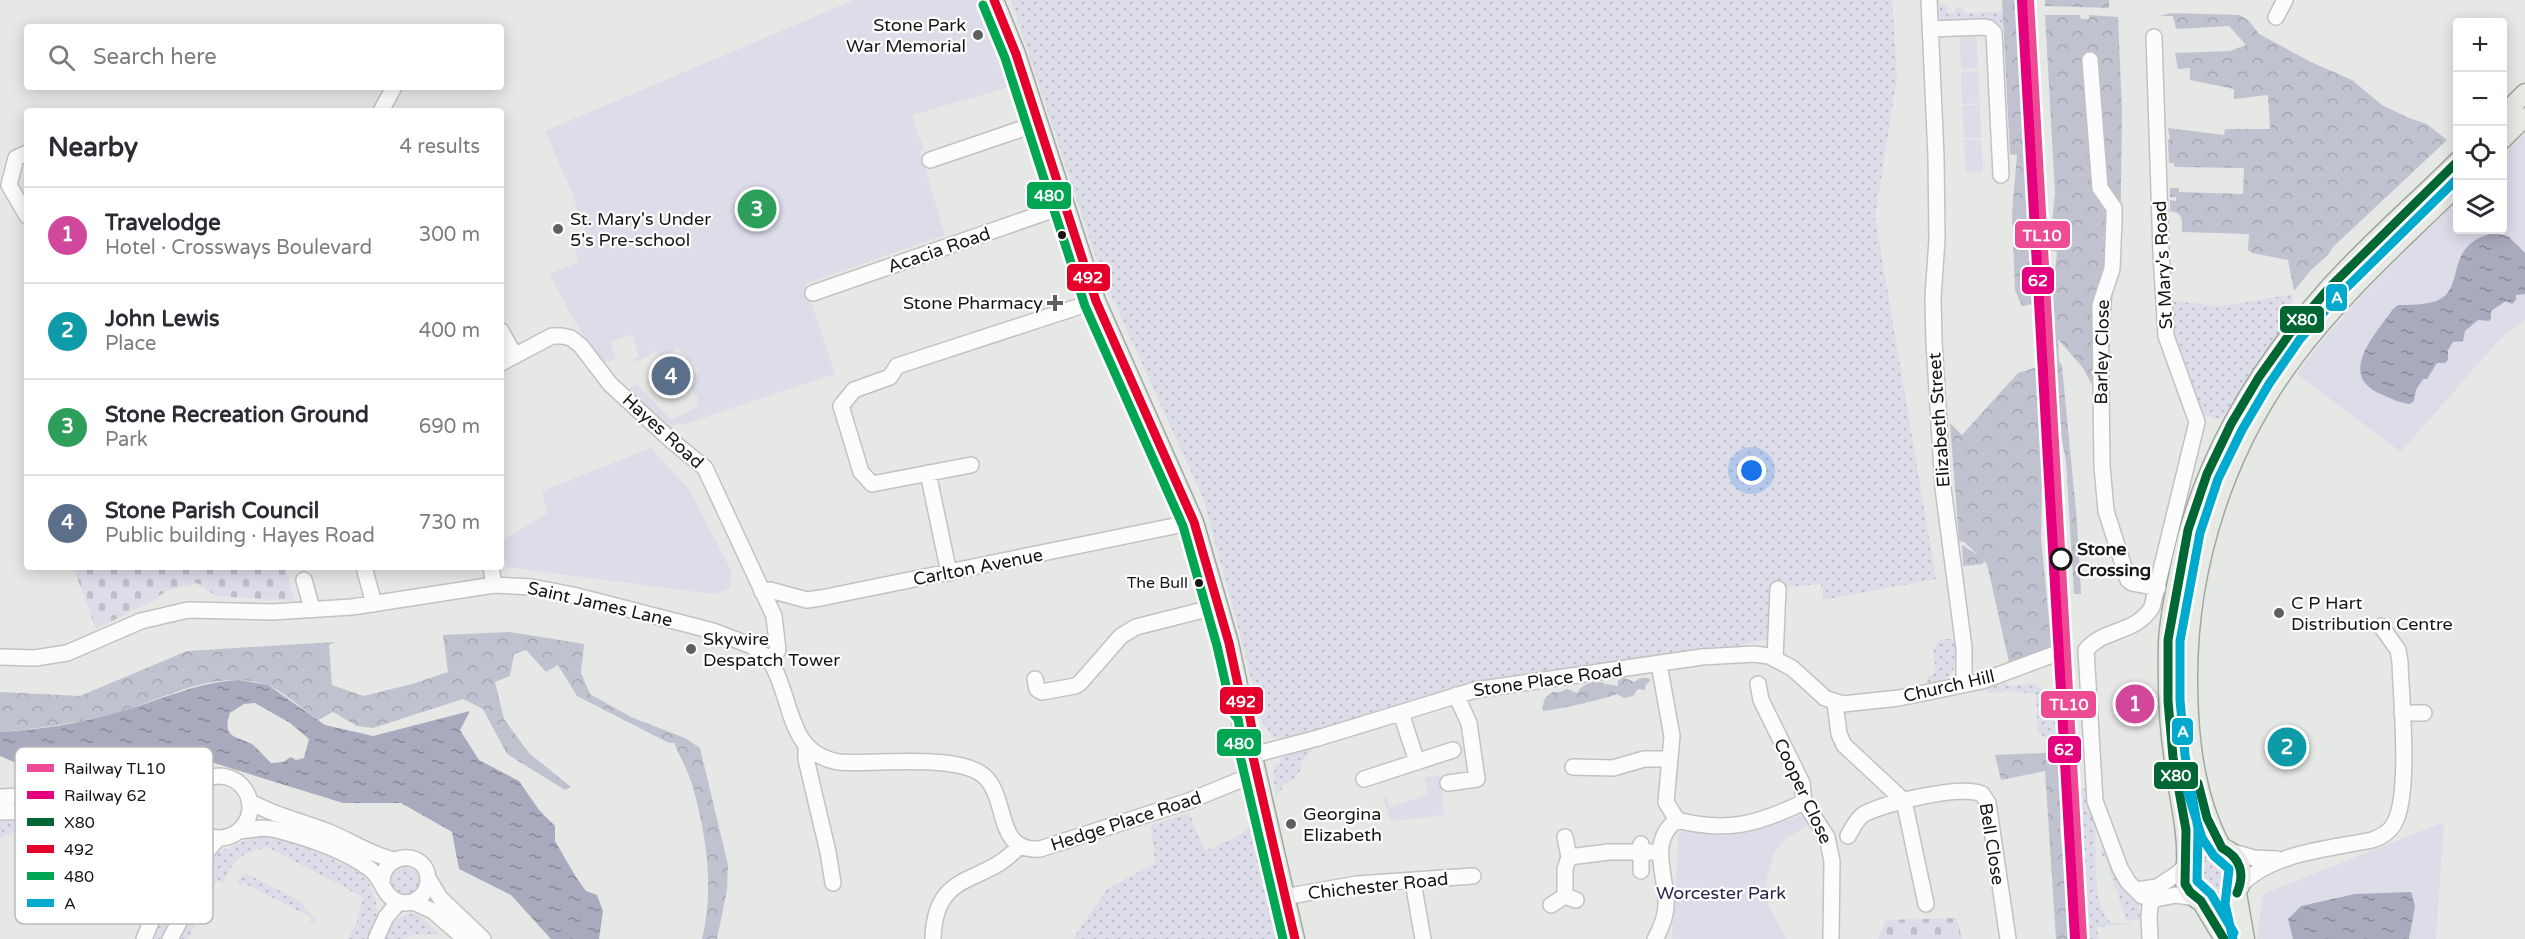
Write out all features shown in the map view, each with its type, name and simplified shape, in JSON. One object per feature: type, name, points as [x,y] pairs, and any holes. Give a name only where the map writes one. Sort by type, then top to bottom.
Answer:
[{"type":"main road","points":[[994,0],[1016,54],[1096,301],[1194,522],[1219,606],[1243,708],[1240,714],[1245,740],[1253,757],[1295,939]]},
{"type":"main road","points":[[2507,111],[2525,93]]},
{"type":"main road","points":[[2507,135],[2525,117]]},
{"type":"main road","points":[[2224,939],[2185,884],[2186,826],[2172,739],[2168,640],[2188,530],[2207,474],[2231,424],[2259,377],[2291,332],[2330,288],[2453,165]]},
{"type":"main road","points":[[2245,939],[2238,890],[2241,866],[2237,859],[2225,850],[2203,804],[2188,717],[2188,659],[2194,602],[2214,513],[2233,462],[2260,407],[2295,356],[2346,297],[2453,189]]},
{"type":"main road","points":[[2186,864],[2200,849],[2225,850]]},
{"type":"main road","points":[[2198,900],[2219,904],[2238,890]]},
{"type":"street","name":"Elizabeth Street","points":[[1929,0],[1936,156],[1937,239],[1933,309],[1934,342],[1943,488],[1964,648],[1964,684]]},
{"type":"street","points":[[2276,17],[2285,0]]},
{"type":"street","points":[[1931,29],[1983,27],[1989,28],[1994,33],[2006,164]]},
{"type":"street","name":"St Mary's Road","points":[[2137,890],[2128,882],[2120,868],[2096,801],[2086,650],[2093,642],[2141,622],[2152,607],[2197,422],[2166,336],[2154,37]]},
{"type":"street","name":"Barley Close","points":[[2091,60],[2100,188],[2114,208],[2112,269],[2100,305],[2102,456],[2106,511],[2128,580],[2134,584],[2158,588]]},
{"type":"street","points":[[383,108],[392,90]]},
{"type":"street","points":[[930,160],[1039,123]]},
{"type":"street","points":[[24,154],[16,158],[9,185],[24,211]]},
{"type":"street","name":"Acacia Road","points":[[813,293],[1064,206]]},
{"type":"street","points":[[971,465],[872,484],[861,472],[841,406],[854,390],[890,377],[897,366],[1096,301]]},
{"type":"street","name":"Hayes Road","points":[[504,343],[508,359],[555,336],[566,336],[579,344],[610,384],[705,468],[774,616],[778,650],[770,660]]},
{"type":"street","points":[[928,472],[949,573]]},
{"type":"street","name":"Carlton Avenue","points":[[762,592],[771,591],[807,600],[1194,522]]},
{"type":"street","points":[[365,570],[374,604]]},
{"type":"street","points":[[491,570],[494,585]]},
{"type":"street","points":[[304,580],[312,609]]},
{"type":"street","name":"Saint James Lane","points":[[0,657],[35,657],[67,653],[141,621],[188,610],[272,612],[374,604],[494,585],[538,588],[625,607],[737,639],[755,648],[770,660]]},
{"type":"street","points":[[1775,659],[1778,590]]},
{"type":"street","points":[[774,616],[807,600]]},
{"type":"street","points":[[1035,679],[1037,688],[1042,692],[1075,686],[1121,636],[1136,627],[1219,606]]},
{"type":"street","points":[[2238,890],[2253,873],[2280,860],[2372,840],[2384,835],[2392,826],[2398,813],[2403,773],[2399,656],[2398,650],[2381,626]]},
{"type":"street","name":"Church Hill","points":[[1835,703],[1893,699],[1987,679],[2060,652]]},
{"type":"street","name":"Stone Place Road","points":[[1253,757],[1456,695],[1659,664],[1754,654],[1775,659],[1792,668],[1825,698],[1835,703]]},
{"type":"street","points":[[770,660],[799,736],[815,755],[835,762],[961,764],[976,770],[988,779],[1012,839],[1019,846],[1010,857],[967,879],[942,898],[936,911],[933,939]]},
{"type":"street","points":[[1659,664],[1671,728],[1666,802],[1677,820],[1702,827],[1743,825],[1804,802]]},
{"type":"street","name":"Cooper Close","points":[[1758,684],[1761,700],[1802,783],[1804,802],[1821,826],[1830,849],[1831,938]]},
{"type":"street","points":[[1448,783],[1477,779],[1469,723],[1456,695]]},
{"type":"street","points":[[1835,703],[1839,734],[1844,745],[1904,801],[1926,904]]},
{"type":"street","points":[[1401,713],[1417,762]]},
{"type":"street","points":[[2402,714],[2424,713]]},
{"type":"street","points":[[806,746],[806,759],[833,883]]},
{"type":"street","points":[[1364,778],[1453,750]]},
{"type":"street","name":"Hedge Place Road","points":[[1019,846],[1028,850],[1040,849],[1189,801],[1253,757]]},
{"type":"street","points":[[1573,767],[1614,768],[1644,759],[1670,759]]},
{"type":"street","points":[[213,778],[226,777],[240,785],[249,801],[269,812],[314,827],[394,860]]},
{"type":"street","name":"Bell Close","points":[[1904,801],[1907,798],[1969,790],[1986,797],[2008,939]]},
{"type":"street","points":[[0,797],[15,797]]},
{"type":"street","points":[[239,831],[248,818],[249,801]]},
{"type":"street","points":[[1848,837],[1863,815],[1904,801]]},
{"type":"street","points":[[0,812],[15,812]]},
{"type":"street","points":[[1655,939],[1666,911],[1659,852],[1670,825],[1677,820]]},
{"type":"street","points":[[213,844],[219,838],[239,831],[263,828],[293,835],[357,861],[373,872],[382,882],[387,895],[433,911],[465,939]]},
{"type":"street","points":[[213,837],[219,838]]},
{"type":"street","points":[[1551,905],[1570,898],[1564,868],[1565,845],[1609,852],[1641,848],[1659,852]]},
{"type":"street","points":[[1641,848],[1641,871]]},
{"type":"street","points":[[2225,850],[2254,858],[2280,860]]},
{"type":"street","points":[[382,882],[384,872],[394,860],[404,857],[418,861],[425,868],[440,898],[483,939]]},
{"type":"street","points":[[2137,890],[2157,887],[2177,874],[2186,864]]},
{"type":"street","name":"Chichester Road","points":[[1284,897],[1357,884],[1413,882],[1473,876]]},
{"type":"street","points":[[376,939],[386,917],[423,893],[428,878]]},
{"type":"street","points":[[1413,882],[1423,939]]},
{"type":"street","points":[[2137,890],[2142,896],[2151,898],[2180,896],[2198,900]]},
{"type":"street","points":[[2150,939],[2151,898]]},
{"type":"street","points":[[144,939],[151,924]]},
{"type":"street","points":[[170,939],[178,924]]},
{"type":"green space","points":[[854,0],[978,0],[1013,86],[912,115],[924,150],[920,152],[945,235],[805,284],[835,374],[686,424],[675,423],[668,431],[628,390],[636,383],[671,420],[697,407],[698,398],[685,383],[700,371],[677,347],[663,361],[655,364],[661,358],[655,351],[648,357],[634,362],[633,360],[639,356],[632,335],[610,342],[616,359],[602,363],[573,319],[550,274],[578,262],[576,240],[585,230],[570,188],[545,131]]},
{"type":"green space","points":[[1011,0],[1892,0],[1897,78],[1875,217],[1936,579],[1823,600],[1821,584],[1773,588],[1769,639],[1283,740],[1272,737],[1261,720],[1203,498],[1101,273]]},
{"type":"green space","points":[[1935,0],[1939,0],[1940,5],[1947,5],[1947,13],[1955,13],[1955,8],[1963,8],[1965,13],[2004,11],[2005,27],[1941,22],[1937,15]]},
{"type":"green space","points":[[2002,0],[2020,0],[2031,186],[2034,304],[2022,306],[2015,290],[2012,213],[2017,155],[2010,154]]},
{"type":"green space","points":[[2045,0],[2109,0],[2109,8],[2045,6]]},
{"type":"green space","points":[[2171,13],[2240,15],[2249,21],[2259,34],[2311,62],[2352,80],[2382,105],[2427,124],[2447,140],[2333,247],[2294,291],[2288,260],[2252,253],[2248,250],[2249,234],[2182,232],[2180,215],[2170,211],[2170,200],[2176,201],[2176,197],[2170,197],[2170,188],[2179,188],[2179,192],[2243,194],[2244,168],[2174,167],[2174,163],[2169,163],[2168,128],[2224,135],[2225,129],[2270,129],[2268,95],[2234,99],[2234,89],[2190,80],[2190,68],[2178,69],[2175,53],[2230,51],[2246,45],[2229,26],[2176,29],[2173,16],[2160,16]]},
{"type":"green space","points":[[2045,15],[2080,15],[2081,19],[2089,19],[2089,15],[2118,17],[2122,112],[2120,261],[2115,262],[2110,330],[2109,433],[2106,450],[2097,397],[2092,385],[2083,368],[2058,339],[2077,522],[2081,594],[2074,594],[2066,461],[2062,440],[2051,308],[2057,252],[2049,250],[2055,193]]},
{"type":"green space","points":[[1977,36],[1978,68],[1961,69],[1960,37]]},
{"type":"green space","points":[[1978,71],[1980,103],[1962,104],[1961,72]]},
{"type":"green space","points":[[1980,105],[1981,138],[1964,138],[1962,106]]},
{"type":"green space","points":[[2525,133],[2525,320],[2500,339],[2401,452],[2297,374],[2353,306],[2453,205],[2453,234],[2507,234],[2507,152]]},
{"type":"green space","points":[[1964,140],[1981,140],[1983,172],[1966,173]]},
{"type":"green space","points":[[2294,294],[2287,325],[2221,419],[2202,415],[2175,336],[2171,301],[2222,306]]},
{"type":"green space","points":[[2037,367],[2042,478],[2041,539],[2052,649],[2009,662],[1987,564],[1984,561],[1983,564],[1963,566],[1962,545],[1978,555],[1964,542],[1959,541],[1950,423],[1962,435],[2018,373]]},
{"type":"green space","points":[[651,448],[689,489],[732,572],[730,589],[713,594],[507,567],[504,540],[547,513],[542,491]]},
{"type":"green space","points":[[74,570],[286,570],[295,601],[216,596],[197,583],[166,591],[154,600],[96,629]]},
{"type":"green space","points":[[510,632],[584,644],[581,673],[590,694],[631,717],[685,738],[700,748],[728,865],[727,890],[717,939],[702,939],[708,902],[705,846],[699,809],[692,785],[674,743],[669,743],[577,696],[558,665],[546,672],[526,650],[514,654],[510,676],[495,682],[504,719],[529,753],[571,787],[565,790],[507,754],[483,709],[463,699],[373,728],[357,726],[333,712],[318,720],[285,695],[264,684],[244,680],[223,681],[203,684],[105,716],[52,726],[0,732],[0,692],[80,696],[187,651],[335,642],[329,645],[332,685],[363,696],[448,672],[443,635]]},
{"type":"green space","points":[[1940,639],[1952,639],[1957,643],[1956,662],[1952,673],[1925,687],[1929,676],[1936,673],[1933,650]]},
{"type":"green space","points":[[1623,677],[1634,682],[1642,678],[1651,680],[1645,686],[1645,690],[1638,689],[1633,696],[1624,698],[1617,694],[1543,711],[1545,698],[1553,692],[1567,689],[1577,693],[1582,687],[1596,682],[1604,683],[1606,686],[1606,684],[1618,686],[1618,681]]},
{"type":"green space","points":[[1999,679],[2010,686],[2035,683],[2049,695],[2061,695],[2064,752],[2038,732],[2036,694],[2010,691],[1988,692],[1985,683]]},
{"type":"green space","points":[[1311,746],[1312,752],[1301,762],[1300,771],[1276,796],[1273,775],[1275,765],[1280,764],[1280,759],[1287,754]]},
{"type":"green space","points":[[2064,752],[2060,828],[2071,939],[2056,939],[2045,771],[2001,780],[1995,755]]},
{"type":"green space","points":[[1440,776],[1444,815],[1390,820],[1383,798],[1386,797],[1390,807],[1429,794],[1424,777]]},
{"type":"green space","points":[[2089,788],[2095,826],[2096,877],[2100,903],[2111,923],[2133,924],[2097,927],[2098,939],[2088,939],[2079,789]]},
{"type":"green space","points":[[1189,813],[1205,851],[1240,835],[1255,819],[1283,939],[1073,939],[1107,889],[1155,863],[1151,825]]},
{"type":"green space","name":"Worcester Park","points":[[1803,815],[1813,822],[1785,839],[1774,854],[1766,881],[1769,907],[1787,939],[1672,939],[1679,831],[1726,836]]},
{"type":"green space","points":[[15,818],[15,832],[0,839],[0,821]]},
{"type":"green space","points":[[2444,822],[2436,939],[2257,939],[2263,894]]},
{"type":"green space","points":[[255,836],[282,840],[321,854],[358,871],[368,882],[376,901],[375,923],[367,939],[348,939],[357,922],[363,897],[267,847],[240,858],[231,867],[224,883],[217,880],[213,888],[213,855]]},
{"type":"green space","points":[[2105,848],[2126,887],[2124,889],[2139,904],[2140,922],[2135,919],[2127,922],[2106,860],[2101,854],[2102,849]]},
{"type":"green space","points":[[2213,854],[2222,855],[2229,860],[2234,867],[2234,885],[2229,892],[2222,897],[2213,898],[2204,897],[2197,892],[2192,885],[2191,876],[2192,867],[2197,860],[2204,855]]},
{"type":"green space","points":[[405,867],[415,871],[419,881],[415,891],[405,895],[395,891],[391,881],[395,871]]},
{"type":"green space","points":[[245,873],[298,900],[316,919],[315,923],[310,923],[312,918],[244,883],[240,887],[237,880]]},
{"type":"green space","points":[[411,913],[420,916],[441,935],[416,934],[402,939],[382,939],[394,923]]},
{"type":"green space","points":[[1957,918],[1962,939],[1878,939],[1886,920]]},
{"type":"green space","points":[[156,924],[172,924],[165,939],[148,939]]},
{"type":"green space","points":[[182,924],[195,924],[188,939],[177,939]]},
{"type":"water","points":[[2490,234],[2508,236],[2525,253],[2525,294],[2516,295],[2516,300],[2512,304],[2506,301],[2491,311],[2489,321],[2478,320],[2465,331],[2463,341],[2453,342],[2448,350],[2448,360],[2445,363],[2437,363],[2427,379],[2423,379],[2416,390],[2414,401],[2410,404],[2383,395],[2369,387],[2362,377],[2360,366],[2363,355],[2393,309],[2398,305],[2417,305],[2436,301],[2446,295],[2461,257],[2467,247],[2477,239]]},
{"type":"water","points":[[239,680],[268,685],[325,725],[373,736],[470,711],[460,730],[479,760],[519,781],[539,810],[555,826],[555,841],[576,877],[586,891],[597,895],[603,911],[599,939],[551,939],[511,895],[459,869],[452,832],[401,803],[343,803],[213,763],[213,747],[15,747],[15,762],[0,756],[0,732],[45,728],[90,719],[134,708],[208,684]],"holes":[[[255,703],[290,723],[309,739],[304,758],[296,760],[291,757],[283,762],[271,763],[253,745],[231,734],[228,726],[230,713],[244,704]]]},
{"type":"water","points":[[2411,892],[2415,906],[2409,939],[2293,939],[2288,919],[2301,906],[2355,894]]},
{"type":"rail line","name":"TL10","points":[[2029,0],[2082,939]]},
{"type":"rail line","name":"62","points":[[2022,1],[2075,939]]},
{"type":"transit line","name":"492","points":[[994,0],[1016,54],[1096,301],[1194,522],[1229,643],[1243,708],[1249,713],[1254,739],[1250,744],[1295,939]]},
{"type":"transit line","name":"480","points":[[983,5],[1005,58],[1085,306],[1183,526],[1217,646],[1232,712],[1238,719],[1241,736],[1238,747],[1283,939]]},
{"type":"transit line","name":"X80","points":[[2224,939],[2201,901],[2190,892],[2185,884],[2186,830],[2173,757],[2168,701],[2168,640],[2188,530],[2207,474],[2231,424],[2259,377],[2291,332],[2330,287],[2453,166]]},
{"type":"transit line","name":"A","points":[[2234,933],[2211,894],[2197,881],[2198,829],[2185,755],[2180,700],[2180,641],[2200,533],[2218,479],[2242,430],[2269,384],[2300,339],[2339,295],[2456,180]]},
{"type":"transit line","name":"X80","points":[[2198,783],[2207,818],[2222,848]]},
{"type":"transit line","name":"A","points":[[2186,787],[2202,838],[2214,856],[2229,869],[2225,904],[2233,939]]},
{"type":"transit line","name":"X80","points":[[2222,848],[2240,867],[2241,879],[2237,893]]},
{"type":"place","name":"Stone Park War Memorial","points":[[978,35]]},
{"type":"place","name":"Stone Recreation Ground","points":[[757,209]]},
{"type":"place","name":"St. Mary's Under 5's Pre-school","points":[[558,229]]},
{"type":"place","name":"Stone Pharmacy","points":[[1055,303]]},
{"type":"place","name":"Stone Parish Council","points":[[671,376]]},
{"type":"place","name":"Stone Crossing","points":[[2061,559]]},
{"type":"place","name":"The Bull","points":[[1199,583]]},
{"type":"place","name":"C P Hart Distribution Centre","points":[[2279,613]]},
{"type":"place","name":"Skywire Despatch Tower","points":[[691,649]]},
{"type":"place","name":"Travelodge","points":[[2135,704]]},
{"type":"place","name":"John Lewis","points":[[2287,747]]},
{"type":"place","name":"Georgina Elizabeth","points":[[1291,824]]}]
